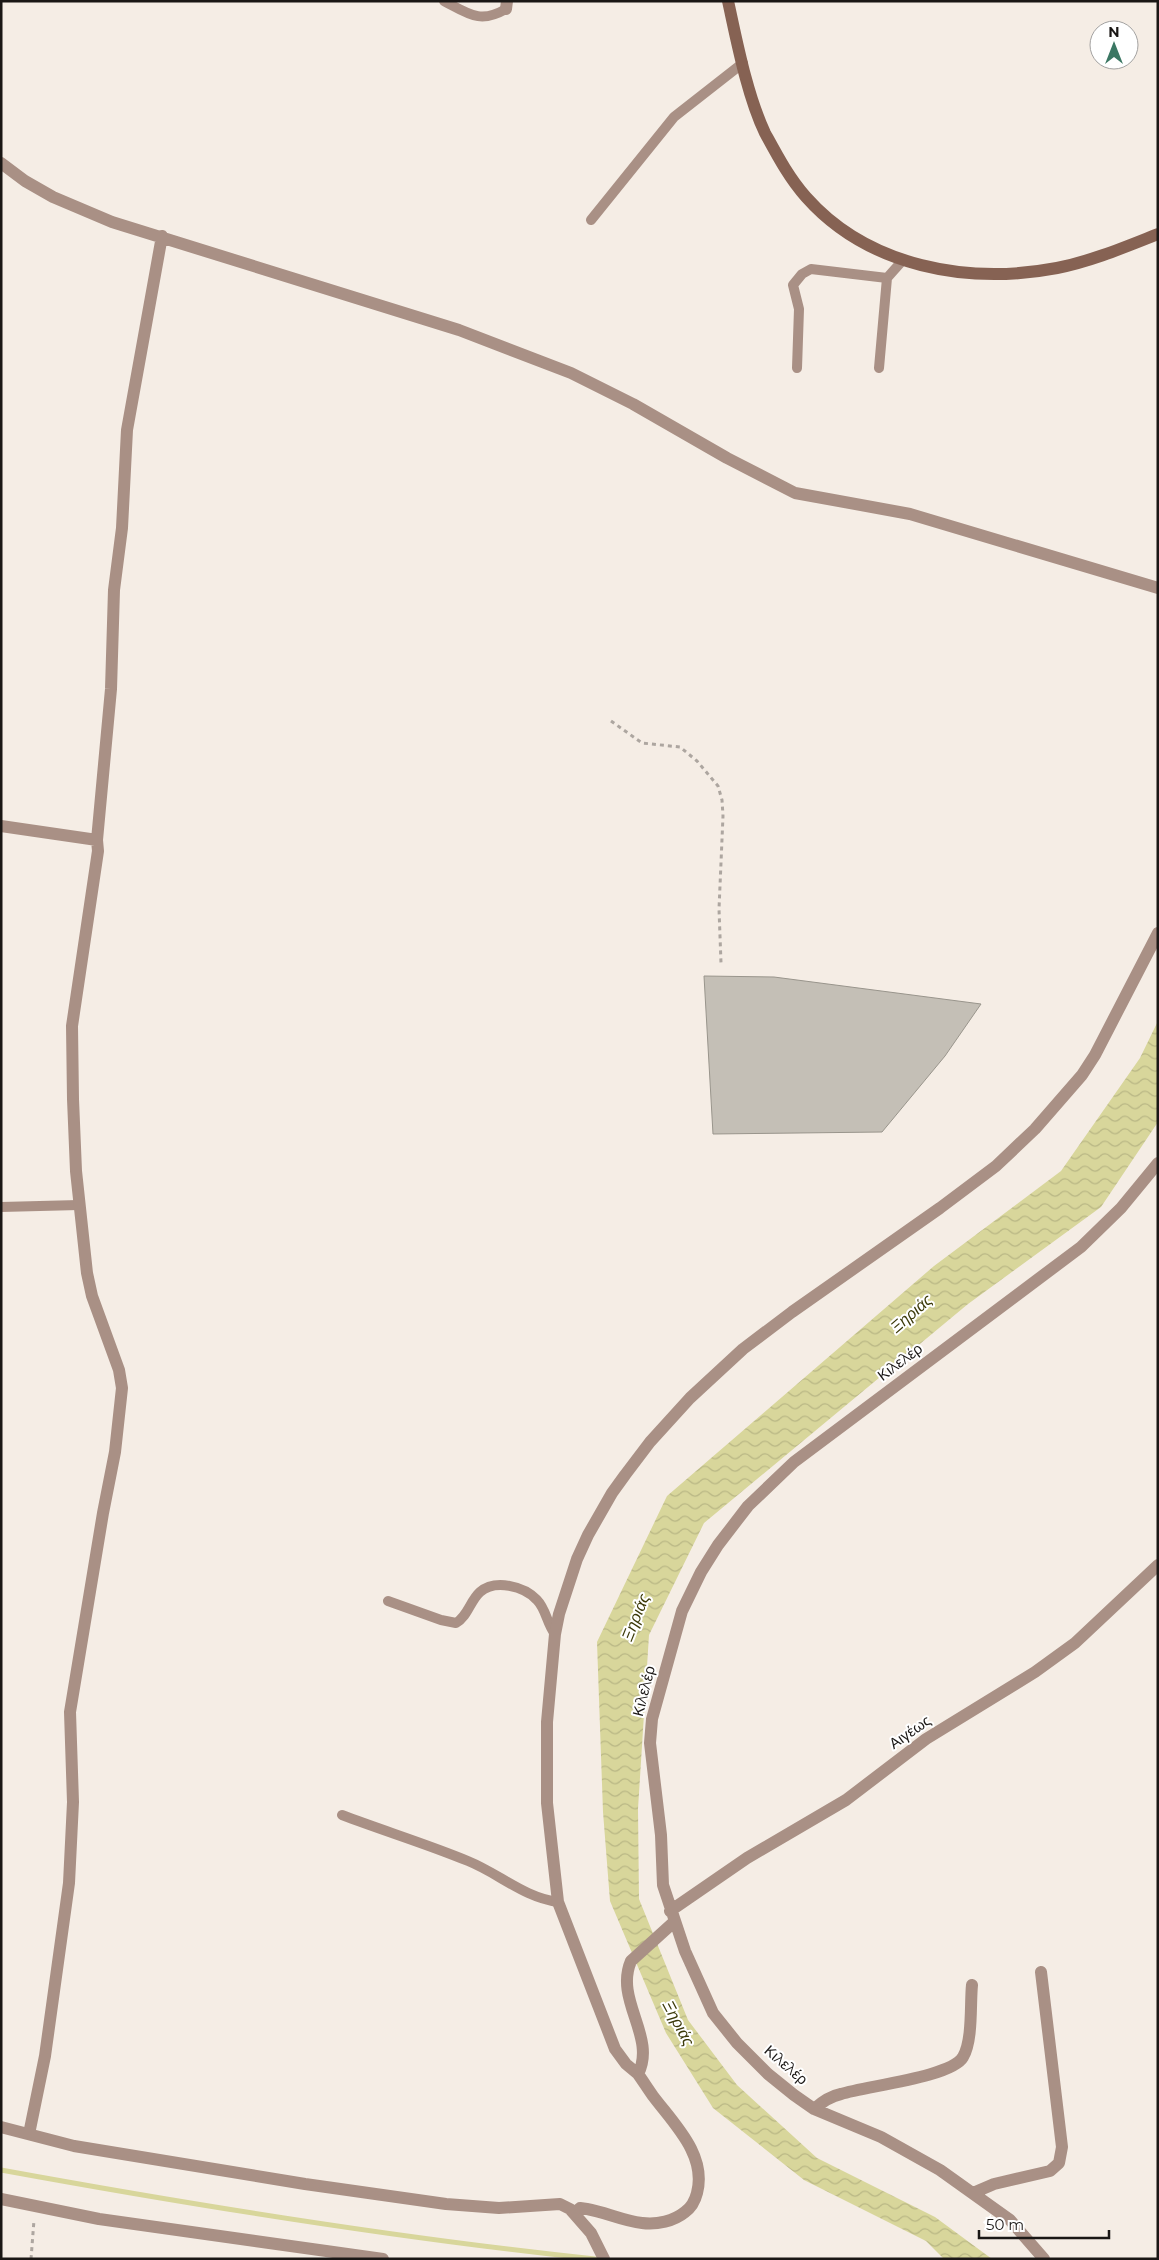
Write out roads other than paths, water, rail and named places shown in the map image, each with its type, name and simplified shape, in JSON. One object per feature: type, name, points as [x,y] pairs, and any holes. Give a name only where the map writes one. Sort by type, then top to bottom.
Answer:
[{"type":"street","points":[[728,1],[743,63],[765,131],[797,186],[807,198],[835,222],[870,245],[903,260],[936,270],[954,273],[1002,274],[1032,272],[1085,261],[1158,234]]},
{"type":"street","points":[[1,163],[25,181],[53,197],[112,222],[459,330],[571,373],[633,404],[727,458],[795,493],[910,514],[1158,588]]},
{"type":"street","points":[[29,2134],[45,2056],[69,1882],[73,1802],[70,1712],[115,1452],[122,1388],[119,1370],[92,1296],[86,1273],[79,1205],[73,1099],[72,1026],[98,851],[97,840],[111,689],[114,598],[122,528],[127,430],[162,236]]},
{"type":"street","points":[[1,826],[97,840]]},
{"type":"street","points":[[574,2212],[580,2208],[587,2208],[635,2222],[660,2223],[682,2215],[693,2204],[699,2184],[699,2171],[682,2132],[651,2094],[638,2074],[626,2064],[615,2049],[553,1902],[547,1803],[547,1722],[555,1634],[559,1614],[577,1559],[588,1535],[612,1493],[650,1442],[690,1398],[743,1349],[792,1312],[940,1208],[1017,1148],[1082,1074],[1095,1055],[1158,933]]},
{"type":"street","name":"Κιλελέρ","points":[[1044,2259],[1010,2220],[940,2170],[881,2137],[814,2109],[768,2074],[737,2043],[713,2013],[696,1979],[672,1917],[663,1884],[661,1835],[653,1786],[650,1743],[652,1719],[682,1611],[701,1572],[718,1545],[759,1494],[794,1462],[1060,1263],[1093,1236],[1130,1198],[1158,1162]]},
{"type":"street","name":"Αιγέως","points":[[638,2074],[644,2063],[644,2051],[628,1994],[628,1968],[631,1961],[672,1917],[747,1858],[851,1797],[926,1739],[1036,1672],[1075,1643],[1158,1565]]},
{"type":"street","points":[[973,2193],[994,2184],[1050,2170],[1059,2163],[1062,2147],[1041,1972]]},
{"type":"street","points":[[814,2109],[840,2094],[936,2073],[954,2067],[963,2058],[968,2043],[972,1985]]},
{"type":"street","points":[[1,2127],[74,2146],[295,2182],[446,2204],[499,2208],[560,2204],[574,2212],[591,2233],[604,2259]]},
{"type":"street","points":[[1,2199],[99,2219],[383,2259]]},
{"type":"lane","points":[[444,1],[473,15],[492,17],[506,5]]},
{"type":"lane","points":[[591,220],[674,117],[743,63]]},
{"type":"lane","points":[[879,368],[887,278],[903,260]]},
{"type":"lane","points":[[797,368],[799,309],[793,285],[802,274],[812,270],[887,278]]},
{"type":"lane","points":[[1,1207],[79,1205]]},
{"type":"lane","points":[[388,1601],[441,1620],[456,1623],[461,1620],[479,1593],[485,1588],[501,1585],[529,1593],[537,1600],[555,1634]]},
{"type":"lane","points":[[342,1816],[470,1862],[518,1889],[553,1902]]},
{"type":"water","name":"Ξηριάς","points":[[1158,1021],[1158,1122],[1101,1207],[968,1304],[704,1523],[649,1635],[638,1809],[639,1899],[688,2020],[737,2085],[817,2158],[935,2217],[992,2259],[944,2259],[926,2241],[804,2180],[713,2108],[666,2033],[610,1901],[603,1812],[597,1642],[667,1496],[934,1266],[1061,1171],[1140,1058]]},
{"type":"waterway","points":[[1,2170],[297,2220],[520,2251],[595,2259]]}]
